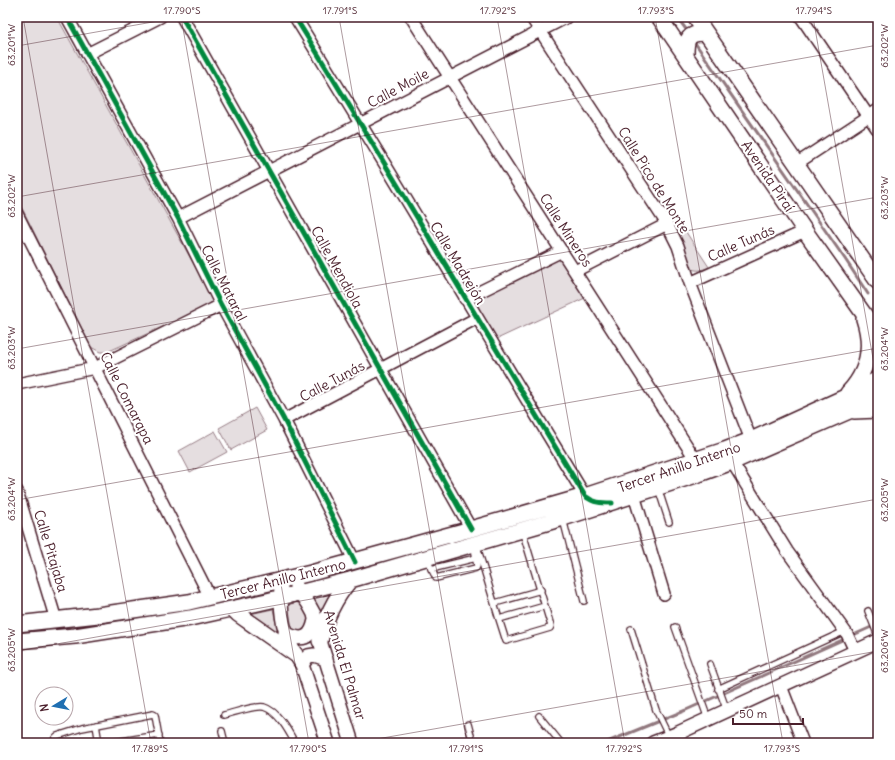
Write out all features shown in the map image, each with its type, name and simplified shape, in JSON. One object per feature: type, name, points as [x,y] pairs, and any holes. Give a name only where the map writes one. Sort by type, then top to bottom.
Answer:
[{"type":"main road","name":"Avenida Piraí","points":[[659,17],[680,43],[805,231],[878,334]]},
{"type":"main road","points":[[680,43],[684,34],[697,25],[878,282]]},
{"type":"main road","points":[[862,312],[868,330],[869,349],[865,367],[846,404],[878,410]]},
{"type":"main road","name":"Tercer Anillo Interno","points":[[24,641],[75,636],[169,622],[233,609],[350,580],[429,563],[585,496],[698,467],[729,456],[846,404],[878,379]]},
{"type":"main road","name":"Tercer Anillo Interno","points":[[729,456],[752,440],[846,404],[878,396]]},
{"type":"main road","name":"Tercer Anillo Interno","points":[[17,624],[98,615],[189,602],[355,562],[474,544],[658,488],[698,467]]},
{"type":"main road","points":[[320,641],[327,616],[350,580]]},
{"type":"main road","points":[[169,622],[199,608],[207,602],[210,597]]},
{"type":"main road","points":[[233,609],[298,660]]},
{"type":"main road","points":[[75,636],[74,632],[76,625],[98,615]]},
{"type":"main road","points":[[24,641],[52,628],[55,626],[56,620]]},
{"type":"street","name":"Calle Mataral","points":[[67,17],[178,218],[221,305],[284,420],[355,562]]},
{"type":"street","points":[[87,54],[160,17]]},
{"type":"street","name":"Calle Mendiola","points":[[182,17],[380,369],[474,544]]},
{"type":"street","name":"Calle Madrejón","points":[[295,17],[585,496]]},
{"type":"street","name":"Calle Mineros","points":[[411,17],[575,271],[698,467]]},
{"type":"street","name":"Calle Pico de Monte","points":[[531,17],[667,224],[678,246],[690,283],[752,440]]},
{"type":"street","name":"Calle Moile","points":[[178,218],[567,17]]},
{"type":"street","points":[[801,17],[878,130]]},
{"type":"street","points":[[796,164],[878,110]]},
{"type":"street","name":"Calle Comarapa","points":[[17,214],[96,368],[210,597]]},
{"type":"street","points":[[575,271],[667,224]]},
{"type":"street","name":"Calle Tunás","points":[[690,283],[805,231]]},
{"type":"street","points":[[465,299],[562,251]]},
{"type":"street","points":[[17,384],[96,368],[221,305]]},
{"type":"street","name":"Calle Tunás","points":[[284,420],[477,318]]},
{"type":"street","points":[[729,456],[787,551],[846,632],[854,648]]},
{"type":"street","name":"Calle Pitajaba","points":[[17,491],[56,620]]},
{"type":"street","points":[[634,495],[664,594]]},
{"type":"street","points":[[563,518],[578,510],[585,496],[597,503],[612,503]]},
{"type":"street","points":[[285,579],[280,598],[281,617],[286,633],[298,660],[326,741]]},
{"type":"street","name":"Avenida El Palmar","points":[[285,579],[301,593],[311,608],[316,620],[320,641],[352,743]]},
{"type":"street","points":[[286,633],[299,639],[303,638],[311,632],[316,620]]},
{"type":"street","points":[[653,743],[672,736],[707,715],[781,686],[878,637]]},
{"type":"street","points":[[298,660],[314,654],[326,659]]},
{"type":"street","points":[[781,686],[803,743]]},
{"type":"lane","points":[[658,488],[669,522]]},
{"type":"lane","points":[[563,518],[584,601]]},
{"type":"lane","points":[[474,544],[505,640],[507,641],[550,627],[541,590],[522,530]]},
{"type":"lane","points":[[429,563],[435,577],[437,578],[477,568],[474,544]]},
{"type":"lane","points":[[494,603],[541,590]]},
{"type":"lane","points":[[499,619],[545,606]]},
{"type":"lane","points":[[868,611],[878,637]]},
{"type":"lane","points":[[675,627],[707,715]]},
{"type":"lane","points":[[631,629],[658,715],[672,736]]},
{"type":"lane","points":[[719,690],[846,632]]},
{"type":"lane","points":[[710,664],[726,707]]},
{"type":"lane","points":[[224,715],[256,707],[264,707],[273,711],[295,743]]},
{"type":"lane","points":[[53,743],[57,736],[96,725],[154,714],[160,743]]},
{"type":"lane","points":[[539,716],[561,743]]},
{"type":"lane","points":[[468,724],[473,743]]},
{"type":"lane","points":[[96,725],[99,743]]},
{"type":"lane","points":[[222,731],[225,743]]},
{"type":"lane","points":[[108,743],[159,735]]},
{"type":"shaded area","points":[[17,17],[57,17],[212,297],[212,301],[206,307],[107,352],[100,352],[91,347],[17,198]]},
{"type":"shaded area","points":[[678,220],[709,267],[700,270],[690,268],[672,222]]},
{"type":"shaded area","points":[[559,256],[585,298],[497,339],[472,299]]},
{"type":"shaded area","points":[[255,408],[267,430],[231,450],[219,428]]},
{"type":"shaded area","points":[[215,431],[227,452],[190,472],[179,451]]},
{"type":"shaded area","points":[[333,593],[321,614],[312,599]]},
{"type":"shaded area","points":[[296,602],[303,608],[308,619],[306,627],[303,631],[298,632],[294,630],[288,620],[289,604]]},
{"type":"shaded area","points":[[273,609],[277,628],[280,635],[250,614]]},
{"type":"waterway","points":[[677,17],[688,32]]},
{"type":"waterway","points":[[693,40],[868,294]]},
{"type":"waterway","points":[[605,743],[686,710],[878,624]]},
{"type":"cycle path","points":[[67,17],[178,218],[221,305],[284,420],[355,562]]},
{"type":"cycle path","points":[[182,17],[471,529]]},
{"type":"cycle path","points":[[295,17],[585,496],[598,502],[612,503]]}]
